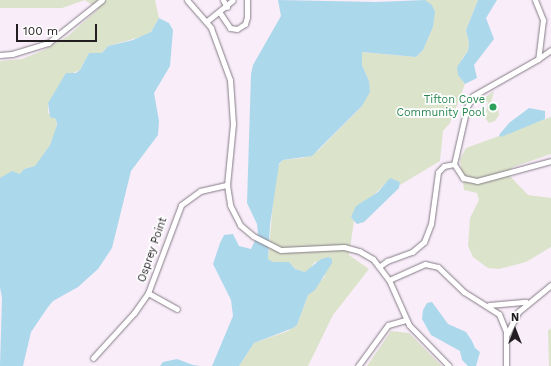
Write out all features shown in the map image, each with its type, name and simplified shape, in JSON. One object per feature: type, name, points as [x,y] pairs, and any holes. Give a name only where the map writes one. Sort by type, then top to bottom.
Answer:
[{"type":"street","points":[[0,55],[12,54],[48,43],[102,0]]},
{"type":"street","points":[[187,0],[207,21],[219,45],[232,95],[233,124],[227,185],[230,205],[234,216],[246,231],[257,239],[271,246],[298,251],[344,247],[365,254],[380,266],[389,280],[406,320],[425,344],[449,366]]},
{"type":"street","points":[[223,0],[227,7]]},
{"type":"street","points":[[207,21],[220,13],[233,0]]},
{"type":"street","points":[[220,13],[230,28],[237,29],[246,21],[247,0]]},
{"type":"street","points":[[535,0],[543,20],[538,59]]},
{"type":"street","points":[[551,50],[473,96],[467,107],[454,164],[463,178],[477,181],[551,161]]},
{"type":"street","points":[[380,266],[387,261],[412,252],[424,242],[431,224],[438,172],[444,166],[454,164]]},
{"type":"street","name":"Osprey Point","points":[[93,358],[134,313],[148,293],[181,205],[200,191],[227,185]]},
{"type":"street","points":[[389,280],[419,266],[435,265],[464,292],[488,305],[502,318],[506,336],[506,366]]},
{"type":"street","points":[[506,336],[518,312],[529,301],[551,285]]},
{"type":"street","points":[[148,293],[177,309]]},
{"type":"street","points":[[488,305],[506,306],[529,301]]},
{"type":"street","points":[[358,366],[388,324],[406,320]]},
{"type":"green space","points":[[0,0],[85,0],[62,8],[0,8]]},
{"type":"green space","points":[[85,0],[155,0],[159,18],[151,32],[144,36],[108,46],[102,53],[89,53],[80,70],[73,73],[48,103],[48,113],[56,119],[57,127],[50,145],[36,166],[24,169],[22,173],[0,178],[0,61],[22,59],[44,50],[68,36],[98,9]]},
{"type":"green space","points":[[425,0],[478,0],[466,30],[469,43],[468,51],[462,59],[463,82],[465,84],[450,123],[443,131],[440,161],[400,185],[400,182],[390,179],[351,217],[354,221],[349,255],[369,269],[333,315],[308,366],[239,366],[254,343],[288,331],[297,325],[308,295],[325,276],[315,261],[309,271],[305,272],[295,269],[289,262],[273,262],[268,259],[276,169],[283,160],[303,158],[318,151],[362,106],[369,81],[362,65],[362,52],[416,57],[423,50],[433,27]]},
{"type":"green space","name":"Tifton Cove Community Pool","points":[[494,91],[491,102],[498,107],[499,115],[495,121],[489,123],[485,118],[488,102],[477,103],[478,99],[483,99]]},
{"type":"green space","points":[[551,117],[551,154],[513,167],[507,173],[528,195],[551,198],[551,247],[526,262],[499,269],[488,268],[473,257],[468,246],[470,218],[479,200],[477,193],[464,190],[460,159],[466,148]]},
{"type":"green space","points":[[551,328],[551,366],[549,366],[548,331]]},
{"type":"green space","points":[[391,331],[409,333],[442,366],[367,366]]},
{"type":"water","points":[[278,0],[376,2],[425,0],[432,5],[435,12],[433,27],[423,50],[416,57],[362,52],[362,65],[369,81],[370,92],[362,106],[312,156],[283,160],[279,164],[270,225],[268,259],[273,262],[289,262],[295,269],[305,272],[321,259],[329,257],[332,259],[332,263],[315,290],[308,295],[297,325],[293,328],[254,343],[239,366],[212,366],[233,316],[231,300],[213,264],[220,243],[224,235],[233,234],[239,246],[251,249],[258,234],[257,224],[247,203],[251,74],[253,65],[281,16]]},
{"type":"water","points":[[478,0],[497,0],[486,18],[494,39],[474,65],[477,78],[465,84],[458,75],[457,67],[468,51],[469,43],[466,30]]},
{"type":"water","points":[[159,18],[169,23],[173,30],[170,66],[154,93],[159,121],[158,135],[131,171],[112,248],[98,269],[78,287],[53,301],[48,307],[31,332],[23,366],[0,366],[2,298],[0,287],[0,178],[12,171],[20,174],[24,169],[35,166],[50,145],[57,125],[56,119],[50,117],[48,103],[66,73],[76,73],[80,70],[89,53],[102,53],[108,46],[133,40],[151,32]]},
{"type":"water","points":[[529,108],[545,111],[545,119],[501,137],[499,135],[509,123]]},
{"type":"water","points":[[390,178],[400,182],[399,188],[364,222],[357,224],[351,217],[356,206],[378,192]]},
{"type":"water","points":[[432,302],[448,324],[466,332],[475,348],[480,352],[476,366],[468,366],[462,360],[460,351],[431,335],[422,319],[423,310],[427,303]]},
{"type":"water","points":[[177,359],[200,366],[160,366],[163,362]]},
{"type":"place","name":"Tifton Cove Community Pool","points":[[493,107]]}]
